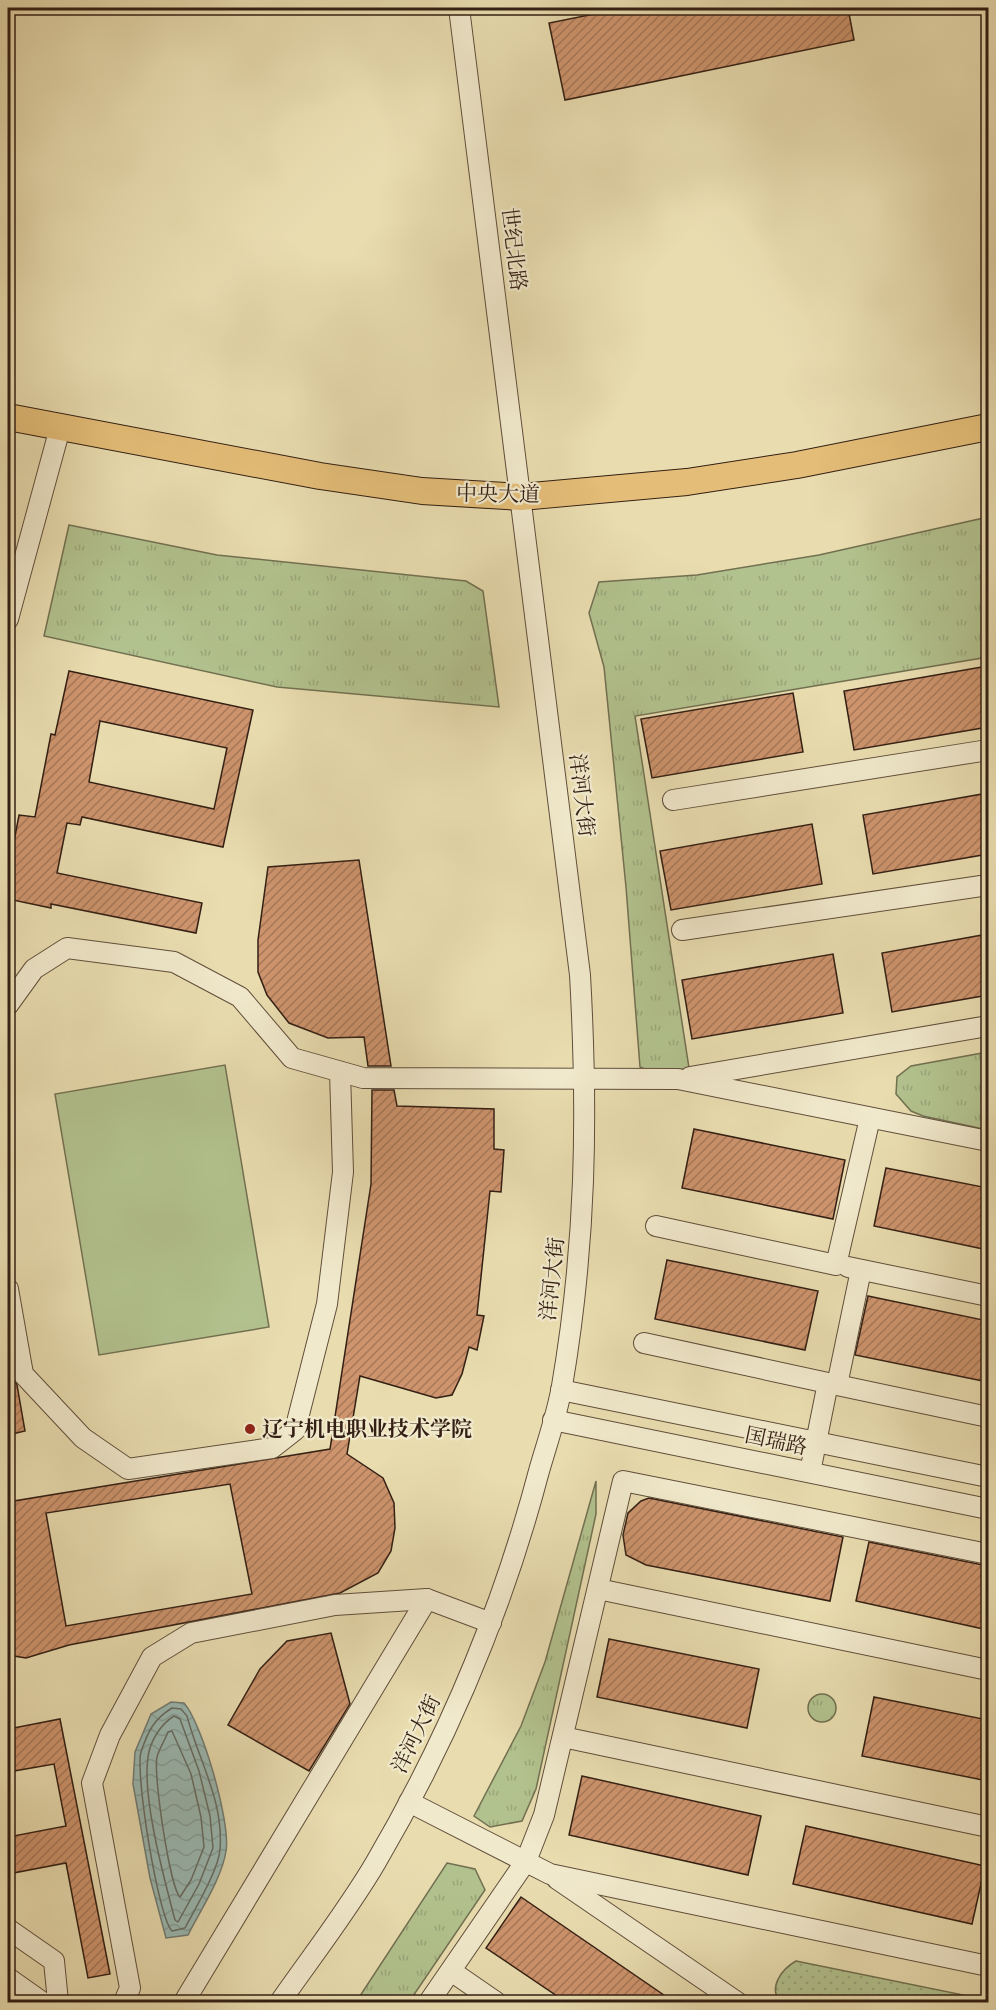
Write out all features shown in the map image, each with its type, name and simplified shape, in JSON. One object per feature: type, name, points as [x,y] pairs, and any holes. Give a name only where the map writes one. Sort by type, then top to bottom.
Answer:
[{"type":"main road","name":"中央大道","points":[[8,417],[388,486],[423,491],[521,497],[687,482],[797,465],[988,427]]},
{"type":"street","name":"世纪北路","points":[[459,8],[521,497]]},
{"type":"street","points":[[8,619],[60,428]]},
{"type":"street","name":"洋河大街","points":[[280,2002],[375,1864],[410,1802],[460,1700],[491,1623],[526,1523],[561,1390],[574,1301],[582,1222],[586,1081],[580,975],[521,497]]},
{"type":"street","points":[[673,800],[988,750]]},
{"type":"street","points":[[682,930],[988,885]]},
{"type":"street","points":[[8,1005],[34,969],[67,948],[174,962],[240,997],[292,1058],[363,1078],[586,1081],[678,1079],[988,1026]]},
{"type":"street","points":[[8,1289],[23,1374],[83,1438],[128,1469],[272,1448],[295,1430],[327,1304],[343,1172],[340,1072]]},
{"type":"street","points":[[678,1079],[988,1141]]},
{"type":"street","points":[[836,1264],[870,1118]]},
{"type":"street","points":[[656,1226],[988,1296]]},
{"type":"street","points":[[810,1472],[815,1442],[861,1269]]},
{"type":"street","points":[[644,1343],[988,1417]]},
{"type":"street","name":"国瑞路","points":[[561,1390],[988,1477]]},
{"type":"street","name":"国瑞路","points":[[553,1420],[988,1509]]},
{"type":"street","points":[[429,2002],[526,1861],[544,1815],[623,1481],[988,1554]]},
{"type":"street","points":[[597,1589],[988,1671]]},
{"type":"street","points":[[124,2002],[130,1988],[92,1783],[110,1735],[152,1657],[191,1633],[335,1605],[427,1599],[491,1623]]},
{"type":"street","points":[[184,2002],[427,1599]]},
{"type":"street","points":[[563,1737],[988,1827]]},
{"type":"street","points":[[410,1802],[550,1874],[732,2001]]},
{"type":"street","points":[[550,1874],[988,1966]]},
{"type":"street","points":[[8,1929],[54,1961],[58,2002]]},
{"type":"street","points":[[451,1971],[496,2002]]},
{"type":"street","points":[[8,1978],[42,2002]]},
{"type":"green space","points":[[988,517],[988,657],[635,716],[689,1068],[656,1074],[640,1067],[626,887],[604,667],[589,613],[599,582],[697,575],[819,555]]},
{"type":"green space","points":[[69,525],[217,555],[466,581],[483,591],[499,707],[277,687],[44,636]]},
{"type":"green space","points":[[988,1052],[988,1130],[923,1116],[911,1111],[896,1094],[897,1077],[911,1066]]},
{"type":"green space","points":[[225,1065],[269,1327],[99,1355],[55,1094]]},
{"type":"green space","points":[[596,1481],[596,1514],[536,1789],[522,1821],[490,1827],[474,1816],[521,1726],[545,1662]]},
{"type":"green space","points":[[822,1694],[832,1698],[836,1708],[832,1718],[822,1722],[812,1718],[808,1708],[812,1698]]},
{"type":"green space","points":[[447,1863],[475,1869],[485,1890],[409,2002],[356,2002]]},
{"type":"green space","points":[[796,1961],[988,2000],[988,2002],[780,2002],[775,1990],[778,1979]]},
{"type":"water","points":[[171,1702],[184,1703],[207,1751],[220,1797],[226,1851],[220,1872],[188,1935],[166,1938],[150,1878],[133,1784],[135,1752],[151,1714]]},
{"type":"building","points":[[624,8],[848,8],[854,40],[565,100],[549,23]]},
{"type":"building","points":[[988,666],[988,727],[854,750],[844,691]]},
{"type":"building","points":[[69,671],[253,710],[223,847],[82,817],[80,825],[67,823],[57,873],[202,903],[196,933],[51,904],[51,908],[8,899],[8,873],[19,815],[35,817],[51,734],[55,735]],"holes":[[[100,721],[227,748],[214,809],[89,782]]]},
{"type":"building","points":[[793,693],[803,752],[652,778],[641,719]]},
{"type":"building","points":[[988,793],[988,854],[873,874],[863,815]]},
{"type":"building","points":[[812,824],[822,884],[671,910],[660,851]]},
{"type":"building","points":[[359,860],[391,1066],[368,1066],[364,1037],[328,1038],[289,1023],[267,995],[258,972],[258,940],[268,867]]},
{"type":"building","points":[[988,934],[988,995],[892,1012],[882,953]]},
{"type":"building","points":[[833,954],[843,1013],[692,1039],[682,980]]},
{"type":"building","points":[[372,1090],[394,1090],[397,1106],[494,1109],[494,1149],[504,1150],[501,1192],[490,1191],[477,1315],[484,1316],[477,1350],[469,1347],[462,1374],[452,1395],[436,1398],[360,1376],[347,1454],[383,1478],[394,1503],[395,1528],[391,1551],[378,1573],[340,1593],[69,1645],[26,1658],[8,1655],[8,1502],[330,1449],[371,1184]],"holes":[[[230,1484],[252,1594],[66,1626],[46,1513]]]},
{"type":"building","points":[[694,1129],[845,1160],[833,1219],[682,1188]]},
{"type":"building","points":[[886,1168],[988,1188],[988,1250],[874,1226]]},
{"type":"building","points":[[667,1260],[818,1291],[805,1350],[655,1319]]},
{"type":"building","points":[[868,1296],[988,1321],[988,1382],[855,1355]]},
{"type":"building","points":[[8,1372],[17,1385],[25,1431],[8,1435]]},
{"type":"building","points":[[649,1498],[843,1537],[830,1601],[646,1565],[626,1555],[623,1535],[628,1513],[641,1501]]},
{"type":"building","points":[[869,1542],[988,1566],[988,1630],[856,1601]]},
{"type":"building","points":[[331,1633],[350,1704],[309,1771],[228,1725],[260,1669],[287,1641]]},
{"type":"building","points":[[609,1639],[759,1669],[747,1728],[597,1697]]},
{"type":"building","points":[[874,1697],[988,1720],[988,1781],[862,1756]]},
{"type":"building","points":[[60,1719],[110,1974],[88,1978],[66,1863],[8,1874],[8,1837],[66,1826],[54,1764],[8,1772],[8,1729]]},
{"type":"building","points":[[582,1776],[761,1816],[748,1875],[569,1835]]},
{"type":"building","points":[[806,1826],[985,1866],[972,1924],[793,1884]]},
{"type":"building","points":[[521,1897],[674,2002],[566,2002],[486,1948]]},
{"type":"place","name":"辽宁机电职业技术学院","points":[[250,1429]]}]
